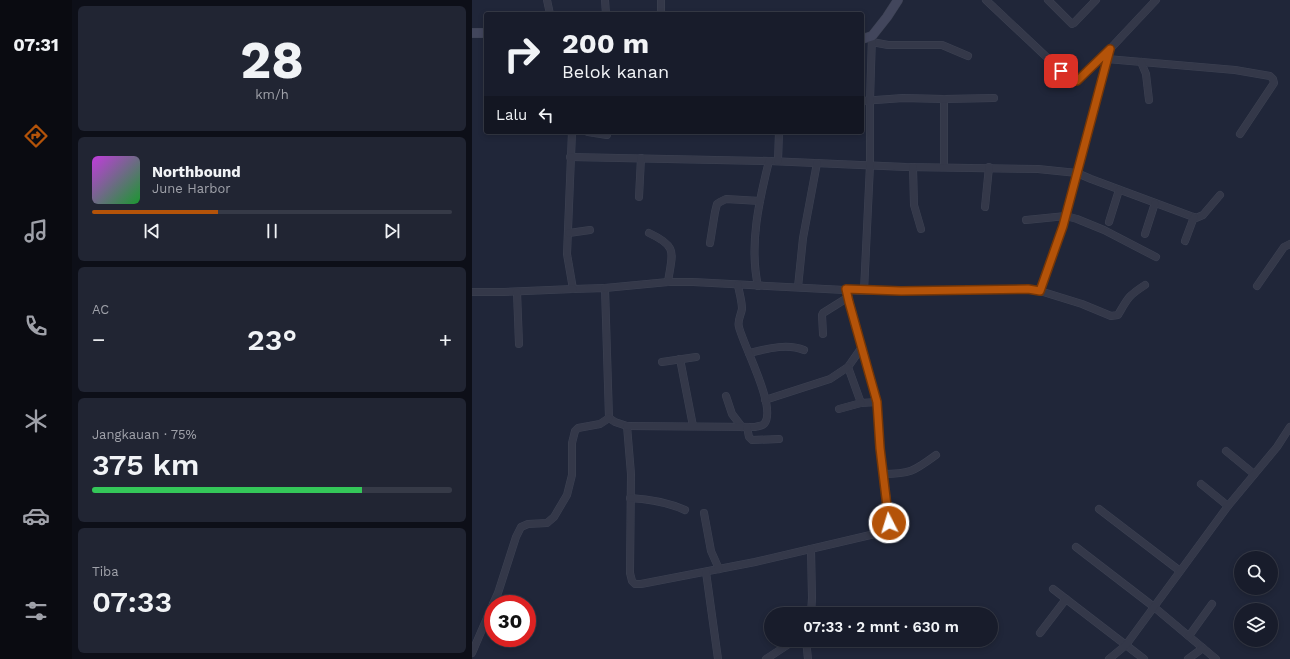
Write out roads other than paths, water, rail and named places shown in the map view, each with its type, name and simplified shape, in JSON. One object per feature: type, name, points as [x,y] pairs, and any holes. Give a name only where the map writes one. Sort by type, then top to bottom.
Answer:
[{"type":"street","points":[[546,0],[549,12]]},
{"type":"street","points":[[605,0],[606,12]]},
{"type":"street","points":[[660,12],[661,0]]},
{"type":"street","points":[[864,291],[870,165],[866,100],[872,39],[898,0]]},
{"type":"street","points":[[986,0],[1072,81],[1077,81],[1110,49],[1156,0]]},
{"type":"street","points":[[1048,0],[1072,24],[1096,0]]},
{"type":"street","points":[[472,33],[484,33]]},
{"type":"street","points":[[864,39],[872,39],[888,45],[942,45],[968,56]]},
{"type":"street","points":[[1040,291],[1066,216],[1110,49]]},
{"type":"street","points":[[1107,59],[1235,70],[1272,77],[1274,83],[1240,134]]},
{"type":"street","points":[[1141,62],[1146,74],[1149,100]]},
{"type":"street","points":[[866,100],[903,98],[944,100],[994,98]]},
{"type":"street","points":[[944,100],[944,167]]},
{"type":"street","points":[[572,134],[567,254],[572,289]]},
{"type":"street","points":[[601,134],[607,135]]},
{"type":"street","points":[[778,161],[779,134]]},
{"type":"street","points":[[570,156],[778,161],[913,167],[989,167],[1038,169],[1077,173],[1194,217],[1200,217],[1203,215],[1220,195]]},
{"type":"street","points":[[639,197],[641,158]]},
{"type":"street","points":[[758,286],[754,270],[754,255],[760,201],[769,161]]},
{"type":"street","points":[[798,287],[803,238],[817,163]]},
{"type":"street","points":[[913,167],[914,205],[921,229]]},
{"type":"street","points":[[985,207],[989,167]]},
{"type":"street","points":[[1109,222],[1119,190]]},
{"type":"street","points":[[710,243],[717,204],[726,199],[760,201]]},
{"type":"street","points":[[1145,234],[1155,203]]},
{"type":"street","points":[[1026,220],[1066,216],[1077,218],[1156,257]]},
{"type":"street","points":[[1185,241],[1194,217]]},
{"type":"street","points":[[569,233],[590,230]]},
{"type":"street","points":[[649,233],[662,239],[670,246],[672,254],[668,282]]},
{"type":"street","points":[[1257,286],[1284,246],[1290,244]]},
{"type":"street","points":[[472,292],[517,292],[572,289],[585,290],[668,282],[864,291],[1028,289],[1040,291],[1082,304],[1106,315],[1114,316],[1118,315],[1131,294],[1145,286]]},
{"type":"street","points":[[608,418],[627,426],[755,427],[763,425],[767,417],[765,400],[738,326],[742,310],[738,285]]},
{"type":"street","points":[[605,288],[608,418]]},
{"type":"street","points":[[627,426],[631,474],[630,573],[632,581],[635,584],[706,572],[879,533],[885,529],[889,523],[879,445],[877,402],[847,298],[846,289]]},
{"type":"street","points":[[517,292],[519,344]]},
{"type":"street","points":[[824,334],[822,324],[823,313],[847,298]]},
{"type":"street","points":[[749,353],[783,347],[804,350]]},
{"type":"street","points":[[765,400],[830,379],[848,367],[862,347]]},
{"type":"street","points":[[662,362],[696,357]]},
{"type":"street","points":[[680,359],[693,426]]},
{"type":"street","points":[[848,367],[861,403]]},
{"type":"street","points":[[726,396],[732,414],[744,427],[752,440],[779,439]]},
{"type":"street","points":[[839,408],[861,403],[877,402]]},
{"type":"street","points":[[497,595],[516,537],[521,527],[528,524],[547,523],[554,518],[567,494],[572,475],[572,443],[575,431],[578,428],[600,424],[608,418]]},
{"type":"street","points":[[1109,659],[1126,645],[1228,506],[1277,447],[1290,427]]},
{"type":"street","points":[[1226,451],[1254,474]]},
{"type":"street","points":[[883,474],[906,473],[915,470],[936,455]]},
{"type":"street","points":[[1201,484],[1228,506]]},
{"type":"street","points":[[630,498],[668,503],[685,510]]},
{"type":"street","points":[[1099,509],[1180,572]]},
{"type":"street","points":[[704,513],[711,551],[719,569]]},
{"type":"street","points":[[1076,547],[1154,607],[1216,659]]},
{"type":"street","points":[[811,607],[812,549]]},
{"type":"street","points":[[706,572],[718,659]]},
{"type":"street","points":[[1053,589],[1144,659]]},
{"type":"street","points":[[1040,633],[1066,599]]},
{"type":"street","points":[[1189,636],[1212,604]]},
{"type":"street","points":[[472,653],[484,625]]},
{"type":"street","points":[[766,659],[784,647]]},
{"type":"street","points":[[807,647],[808,659]]},
{"type":"street","points":[[1188,659],[1203,648]]}]
